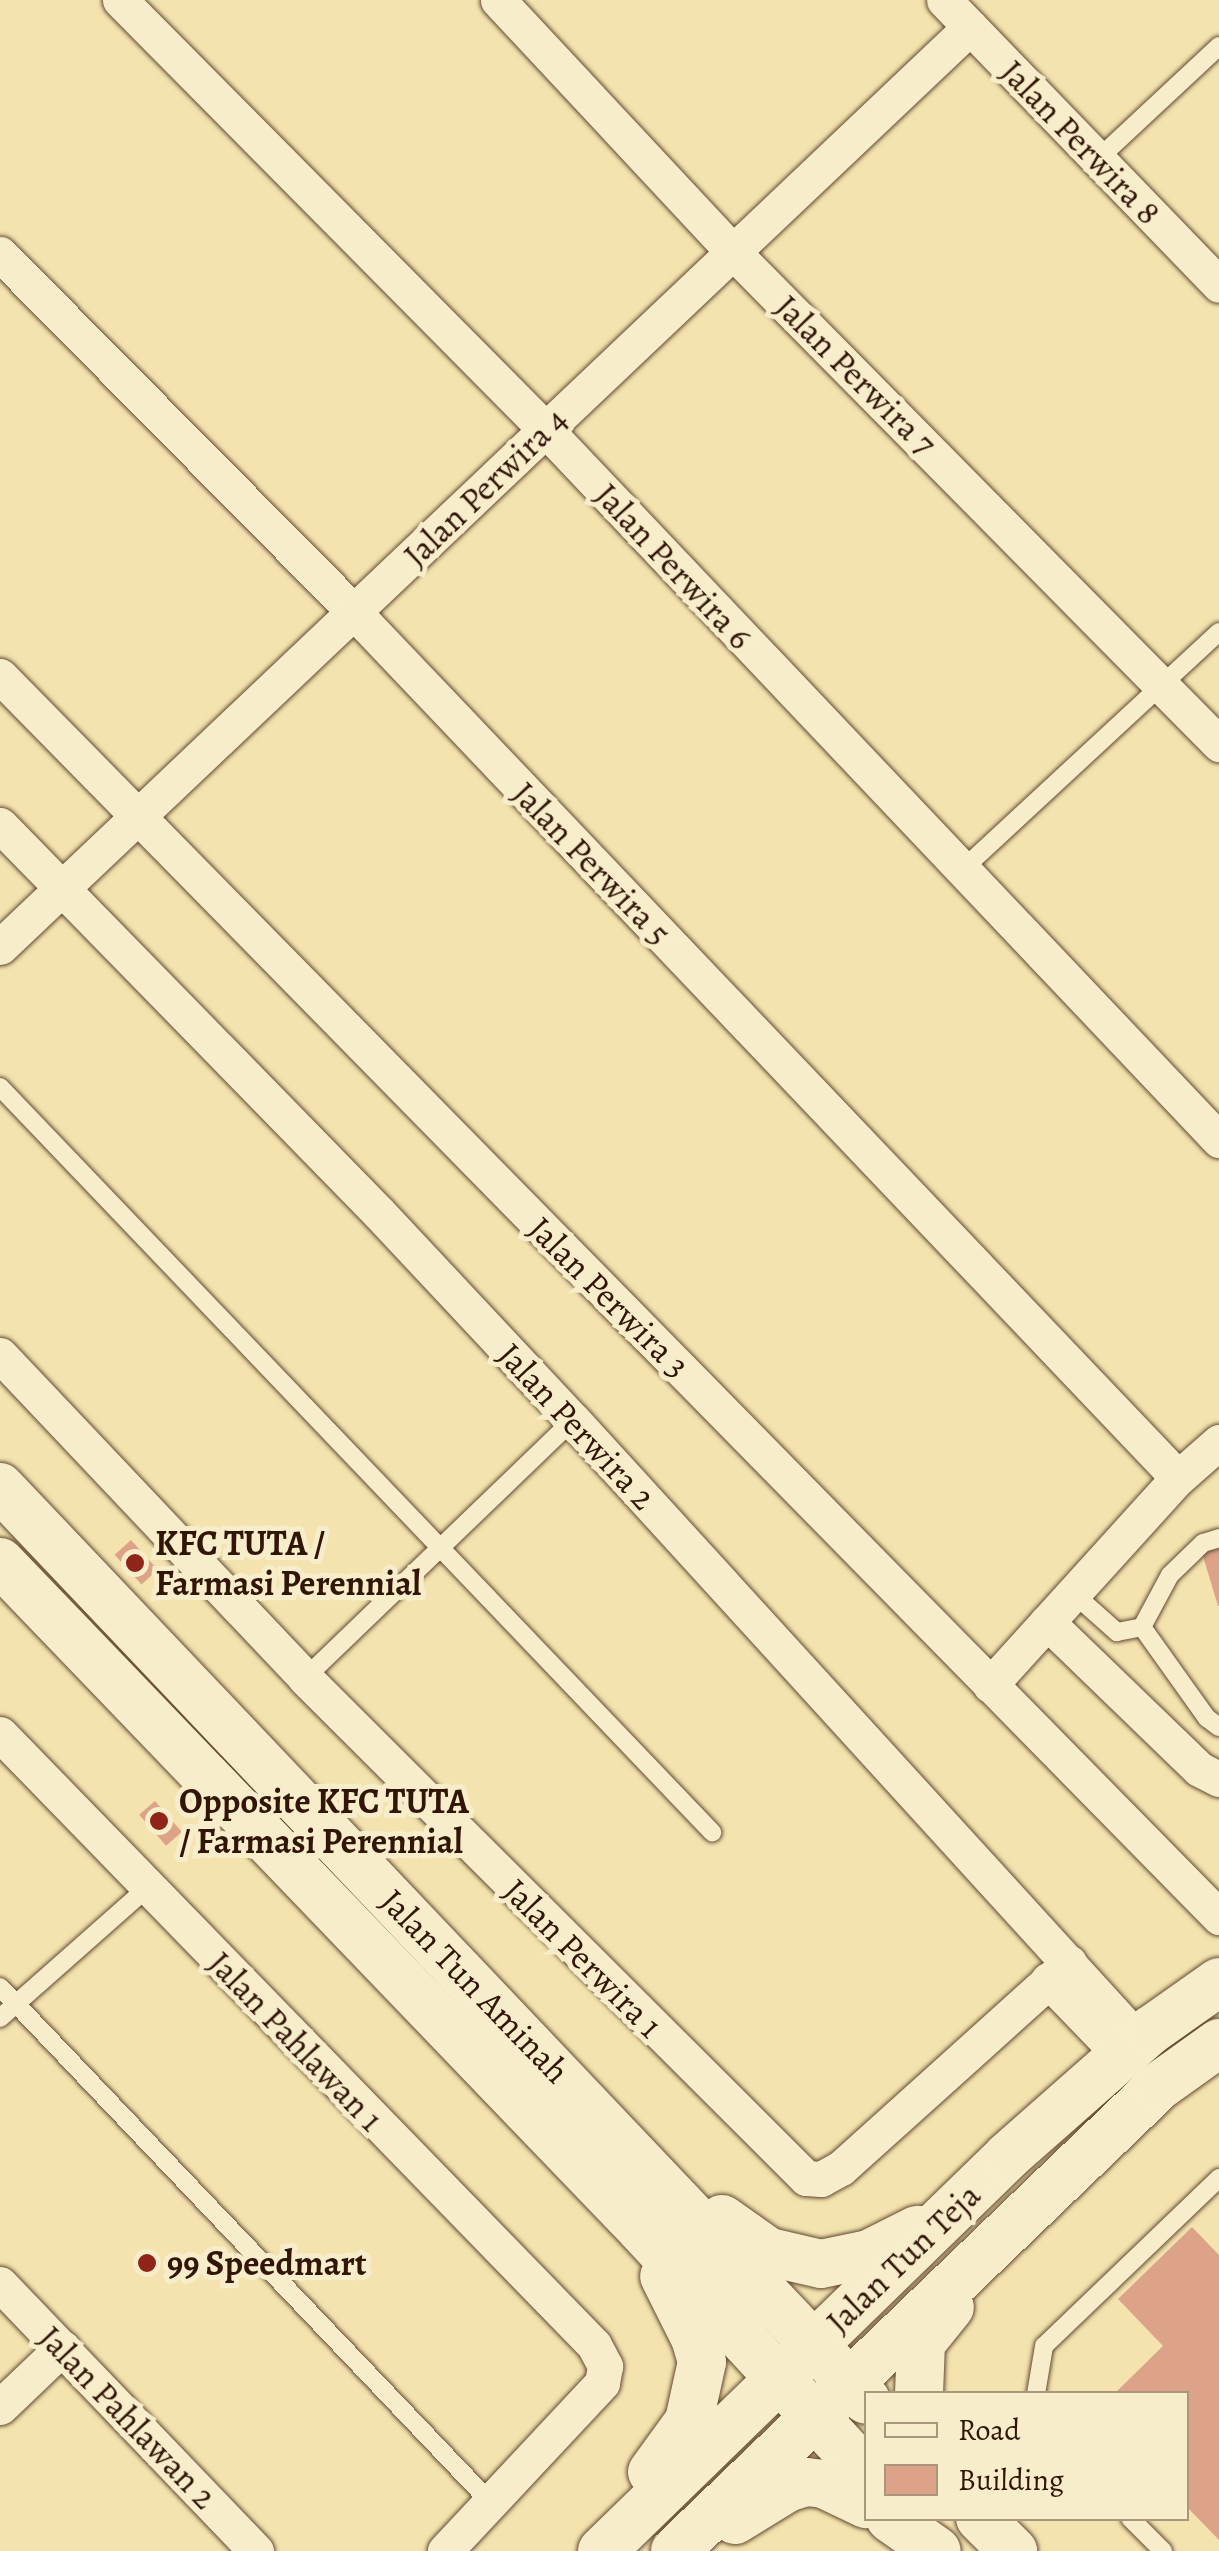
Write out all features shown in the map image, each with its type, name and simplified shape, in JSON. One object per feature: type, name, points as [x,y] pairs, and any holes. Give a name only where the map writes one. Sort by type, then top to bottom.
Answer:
[{"type":"main road","name":"Jalan Tun Aminah","points":[[0,1486],[858,2391]]},
{"type":"main road","name":"Jalan Tun Aminah","points":[[0,1562],[640,2228],[864,2470]]},
{"type":"main road","name":"Jalan Tun Teja","points":[[602,2551],[988,2176],[1130,2049],[1219,1982]]},
{"type":"main road","name":"Jalan Tun Teja","points":[[674,2551],[815,2416],[858,2391],[1018,2222],[1159,2086],[1219,2043]]},
{"type":"main road","points":[[653,2172],[769,2252],[821,2264],[868,2254],[918,2229],[988,2176]]},
{"type":"main road","points":[[919,2391],[921,2343],[1018,2222]]},
{"type":"main road","points":[[594,2551],[689,2421],[702,2362],[696,2338],[640,2228]]},
{"type":"main road","points":[[693,2551],[742,2515],[787,2488],[806,2482],[824,2484],[864,2503]]},
{"type":"main road","points":[[894,2521],[939,2551]]},
{"type":"main road","points":[[913,2521],[939,2551]]},
{"type":"main road","points":[[983,2521],[1013,2551]]},
{"type":"street","name":"Jalan Perwira 6","points":[[120,0],[545,429],[1219,1140]]},
{"type":"street","name":"Jalan Perwira 7","points":[[498,0],[733,252],[1219,744]]},
{"type":"street","name":"Jalan Perwira 8","points":[[944,0],[1219,285]]},
{"type":"street","name":"Jalan Perwira 4","points":[[0,947],[970,27]]},
{"type":"street","name":"Jalan Perwira 5","points":[[0,254],[354,612],[1178,1478]]},
{"type":"street","name":"Jalan Perwira 3","points":[[0,676],[1219,1917]]},
{"type":"street","name":"Jalan Perwira 2","points":[[0,824],[380,1214],[573,1420],[1130,2049]]},
{"type":"street","name":"Jalan Perwira 1","points":[[0,1355],[305,1678],[806,2178],[821,2179],[841,2168],[1059,1971]]},
{"type":"street","points":[[990,1684],[1178,1478],[1219,1442]]},
{"type":"street","points":[[1047,1622],[1199,1769],[1219,1779]]},
{"type":"street","name":"Jalan Pahlawan 1","points":[[0,1734],[594,2345],[604,2366],[602,2383],[492,2504]]},
{"type":"street","name":"Jalan Pahlawan 2","points":[[0,2284],[256,2551]]},
{"type":"street","points":[[0,2407],[62,2348]]},
{"type":"street","points":[[445,2551],[492,2504]]},
{"type":"lane","points":[[1098,160],[1219,46]]},
{"type":"lane","points":[[962,870],[1219,632]]},
{"type":"lane","points":[[0,1087],[712,1832]]},
{"type":"lane","points":[[305,1678],[573,1420]]},
{"type":"lane","points":[[1142,1627],[1170,1575],[1203,1543],[1219,1538]]},
{"type":"lane","points":[[1073,1593],[1117,1632],[1142,1627]]},
{"type":"lane","points":[[1142,1627],[1207,1718],[1219,1727]]},
{"type":"lane","points":[[0,2018],[146,1888]]},
{"type":"lane","points":[[0,1987],[492,2504]]},
{"type":"lane","points":[[1036,2391],[1044,2346],[1219,2178]]},
{"type":"lane","points":[[1133,2521],[1164,2551]]},
{"type":"building","points":[[131,1540],[158,1570],[141,1584],[115,1555]]},
{"type":"building","points":[[1219,1548],[1219,1606],[1218,1606],[1202,1553]]},
{"type":"building","points":[[155,1801],[182,1832],[166,1846],[139,1815]]},
{"type":"building","points":[[1192,2227],[1219,2255],[1219,2540],[1189,2509],[1189,2391],[1117,2391],[1163,2346],[1118,2299]]},
{"type":"place","name":"KFC TUTA / Farmasi Perennial","points":[[135,1563]]},
{"type":"place","name":"Opposite KFC TUTA / Farmasi Perennial","points":[[159,1821]]},
{"type":"place","name":"99 Speedmart","points":[[147,2263]]}]
